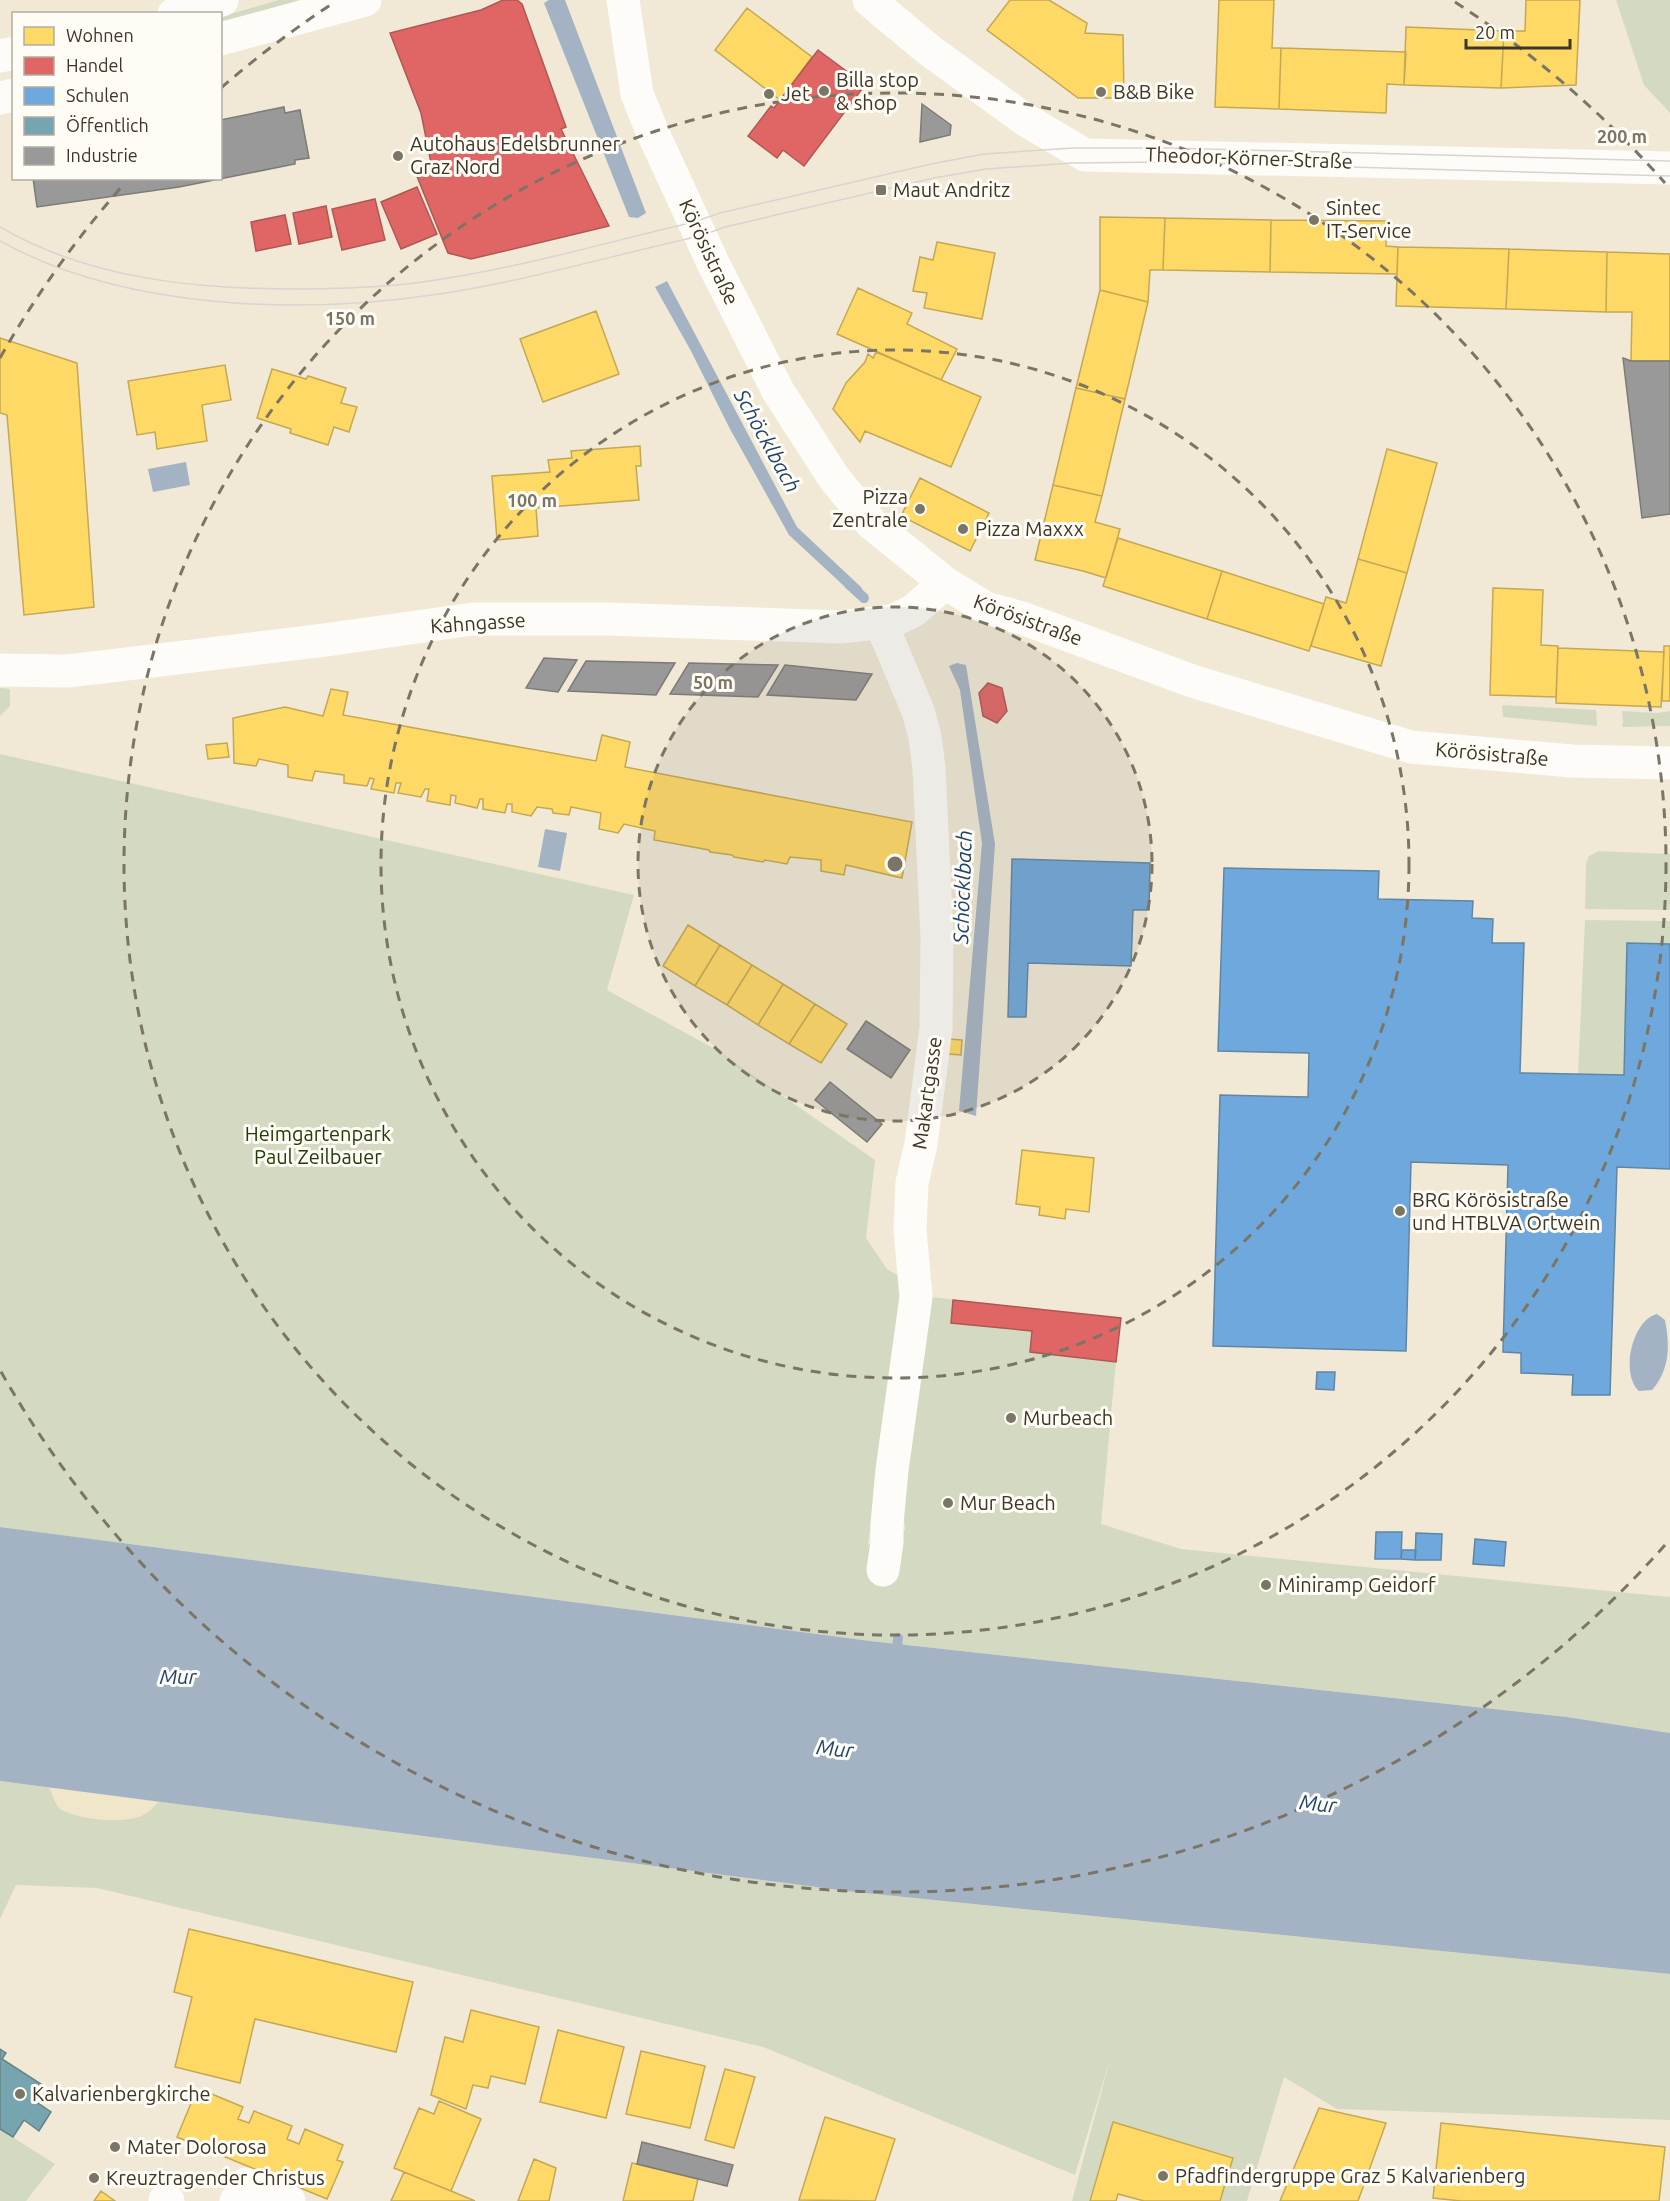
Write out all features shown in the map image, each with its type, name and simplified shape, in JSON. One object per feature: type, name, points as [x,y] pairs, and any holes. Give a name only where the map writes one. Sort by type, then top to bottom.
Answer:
[{"type":"street","points":[[181,12],[222,0]]},
{"type":"street","points":[[222,38],[365,0]]},
{"type":"street","name":"Körösistraße","points":[[623,0],[638,94],[652,131],[713,263],[778,391],[834,478],[872,523],[945,583],[986,608],[1022,618],[1192,681],[1411,747],[1572,761],[1670,763]]},
{"type":"street","name":"Theodor-Körner-Straße","points":[[873,2],[929,50],[1030,123],[1085,154],[1670,168]]},
{"type":"street","points":[[895,618],[945,583]]},
{"type":"street","name":"Kahngasse","points":[[0,670],[67,670],[102,667],[281,646],[473,619],[607,619],[841,627],[895,618]]},
{"type":"street","name":"Makartgasse","points":[[883,1570],[892,1470],[916,1297],[910,1230],[912,1183],[921,1144],[936,1028],[937,938],[926,737],[895,618]]},
{"type":"street","points":[[236,2201],[246,2184],[289,2201]]},
{"type":"green space","points":[[278,0],[299,0],[222,25],[222,17]]},
{"type":"green space","points":[[1616,0],[1670,0],[1670,113],[1644,85]]},
{"type":"green space","points":[[0,688],[10,689],[10,706],[0,716]]},
{"type":"green space","points":[[1502,705],[1596,710],[1597,726],[1503,717]]},
{"type":"green space","points":[[1622,711],[1657,713],[1670,711],[1670,726],[1623,727],[1621,724],[1623,724]]},
{"type":"green space","name":"Heimgartenpark Paul Zeilbauer","points":[[0,754],[634,895],[607,990],[715,1049],[875,1160],[866,1238],[887,1269],[902,1278],[868,1545],[905,1530],[902,1498],[931,1297],[1120,1318],[1101,1524],[1181,1549],[1670,1597],[1670,1733],[1567,1717],[870,1641],[0,1527]]},
{"type":"green space","points":[[1599,851],[1670,854],[1670,910],[1585,909],[1586,864],[1589,856]]},
{"type":"green space","points":[[1585,920],[1670,921],[1670,944],[1627,943],[1624,1075],[1578,1074]]},
{"type":"green space","points":[[0,1781],[855,1892],[1670,1974],[1670,2120],[1337,2109],[1284,2077],[1247,2201],[1220,2201],[1233,2157],[1114,2122],[1090,2201],[1072,2201],[1111,2056],[1075,2175],[763,2047],[97,1888],[16,1885],[0,1919]]},
{"type":"green space","points":[[0,2129],[55,2164],[26,2201],[0,2201]]},
{"type":"sand","points":[[49,1787],[159,1802],[147,1813],[137,1817],[102,1820],[77,1816],[59,1808]]},
{"type":"water","points":[[549,0],[565,0],[646,213],[638,218],[629,217],[544,3]]},
{"type":"water","name":"Schöcklbach","points":[[667,281],[797,527],[862,588],[858,599],[789,535],[655,287]]},
{"type":"water","points":[[186,462],[190,485],[153,492],[148,469]]},
{"type":"water","name":"Schöcklbach","points":[[957,663],[966,665],[995,844],[976,1116],[959,1111],[982,843],[960,690],[949,666]]},
{"type":"water","points":[[545,829],[567,833],[560,871],[538,867]]},
{"type":"water","points":[[1657,1314],[1665,1320],[1667,1357],[1662,1374],[1652,1390],[1639,1391],[1630,1373],[1632,1348],[1641,1326],[1648,1318]]},
{"type":"water","name":"Mur","points":[[0,1527],[870,1641],[1567,1717],[1670,1733],[1670,1974],[855,1892],[0,1781]]},
{"type":"building: Wohnen","points":[[1010,0],[1049,0],[1087,23],[1085,33],[1123,35],[1124,98],[1078,98],[987,30]]},
{"type":"building: Wohnen","points":[[1219,0],[1274,0],[1272,48],[1281,48],[1279,109],[1215,107]]},
{"type":"building: Wohnen","points":[[1526,0],[1580,0],[1576,85],[1501,88],[1504,31],[1525,31]]},
{"type":"building: Wohnen","points":[[747,8],[812,57],[780,100],[715,50]]},
{"type":"building: Wohnen","points":[[1406,27],[1504,31],[1501,88],[1404,85]]},
{"type":"building: Wohnen","points":[[1281,48],[1406,52],[1404,85],[1387,84],[1386,113],[1279,109]]},
{"type":"building: Wohnen","points":[[1100,217],[1165,218],[1163,270],[1150,270],[1148,302],[1100,290]]},
{"type":"building: Wohnen","points":[[1165,218],[1271,220],[1270,272],[1163,270]]},
{"type":"building: Wohnen","points":[[1271,220],[1387,221],[1386,246],[1398,247],[1397,274],[1270,272]]},
{"type":"building: Wohnen","points":[[937,242],[995,253],[982,319],[924,308],[927,293],[913,291],[920,257],[933,260]]},
{"type":"building: Wohnen","points":[[1398,247],[1509,249],[1506,309],[1396,306]]},
{"type":"building: Wohnen","points":[[1509,249],[1607,252],[1606,312],[1506,309]]},
{"type":"building: Wohnen","points":[[1607,252],[1670,254],[1670,361],[1631,361],[1632,312],[1606,312]]},
{"type":"building: Wohnen","points":[[858,288],[912,313],[907,324],[957,349],[941,380],[837,334]]},
{"type":"building: Wohnen","points":[[1100,290],[1148,302],[1125,399],[1076,388]]},
{"type":"building: Wohnen","points":[[596,311],[619,374],[543,402],[520,339]]},
{"type":"building: Wohnen","points":[[0,338],[77,363],[94,607],[24,615],[7,415],[0,413]]},
{"type":"building: Wohnen","points":[[876,352],[981,397],[951,467],[865,431],[860,442],[833,409],[846,383],[865,362],[868,354],[873,358]]},
{"type":"building: Wohnen","points":[[225,365],[231,400],[202,405],[207,441],[157,449],[155,432],[137,435],[128,381]]},
{"type":"building: Wohnen","points":[[272,369],[306,379],[308,376],[346,388],[341,403],[357,407],[349,432],[334,427],[328,445],[290,433],[291,429],[257,418]]},
{"type":"building: Wohnen","points":[[1076,388],[1125,399],[1102,496],[1053,485]]},
{"type":"building: Wohnen","points":[[640,446],[641,466],[636,466],[639,500],[536,508],[538,536],[497,540],[492,476],[550,472],[548,460],[572,458],[571,451]]},
{"type":"building: Wohnen","points":[[1387,449],[1437,463],[1407,573],[1358,559]]},
{"type":"building: Wohnen","points":[[920,478],[989,513],[970,551],[901,516]]},
{"type":"building: Wohnen","points":[[1053,485],[1102,496],[1095,522],[1120,529],[1106,578],[1035,560]]},
{"type":"building: Wohnen","points":[[1118,538],[1222,571],[1207,619],[1103,586]]},
{"type":"building: Wohnen","points":[[1358,559],[1407,573],[1381,666],[1311,646],[1326,597],[1346,603]]},
{"type":"building: Wohnen","points":[[1222,571],[1324,604],[1309,651],[1207,619]]},
{"type":"building: Wohnen","points":[[1493,588],[1543,590],[1541,645],[1558,646],[1556,697],[1490,695]]},
{"type":"building: Wohnen","points":[[1664,646],[1670,646],[1670,701],[1662,701]]},
{"type":"building: Wohnen","points":[[1558,648],[1664,652],[1661,707],[1556,703]]},
{"type":"building: Wohnen","points":[[331,689],[348,692],[343,715],[596,761],[602,735],[630,742],[625,767],[912,822],[902,878],[846,865],[844,875],[821,871],[821,860],[790,857],[787,864],[734,857],[654,840],[655,831],[624,824],[618,833],[599,829],[601,813],[571,807],[569,815],[553,813],[552,809],[537,807],[531,816],[512,812],[512,804],[507,804],[505,813],[483,809],[483,799],[480,799],[477,808],[455,803],[456,796],[451,795],[450,805],[427,801],[429,789],[425,789],[421,797],[398,793],[401,783],[396,783],[394,793],[371,789],[374,779],[370,778],[367,786],[344,783],[344,775],[315,771],[312,781],[288,777],[288,765],[259,759],[256,766],[234,763],[233,718],[285,707],[323,716]]},
{"type":"building: Wohnen","points":[[227,743],[229,757],[208,759],[206,745]]},
{"type":"building: Wohnen","points":[[688,925],[720,945],[695,986],[663,966]]},
{"type":"building: Wohnen","points":[[720,945],[752,965],[727,1005],[695,986]]},
{"type":"building: Wohnen","points":[[752,965],[783,984],[758,1025],[727,1005]]},
{"type":"building: Wohnen","points":[[783,984],[815,1004],[789,1044],[758,1025]]},
{"type":"building: Wohnen","points":[[815,1004],[847,1024],[821,1063],[789,1044]]},
{"type":"building: Wohnen","points":[[949,1039],[962,1040],[961,1055],[948,1054]]},
{"type":"building: Wohnen","points":[[1022,1150],[1094,1158],[1089,1212],[1066,1209],[1065,1219],[1039,1215],[1040,1207],[1016,1204]]},
{"type":"building: Wohnen","points":[[189,1929],[413,1982],[396,2052],[255,2019],[240,2083],[175,2067],[192,1997],[174,1992]]},
{"type":"building: Wohnen","points":[[471,2010],[539,2027],[525,2084],[491,2076],[488,2088],[473,2085],[466,2109],[431,2095],[445,2037],[463,2042]]},
{"type":"building: Wohnen","points":[[558,2030],[624,2047],[606,2118],[540,2102]]},
{"type":"building: Wohnen","points":[[641,2051],[705,2066],[690,2128],[626,2114]]},
{"type":"building: Wohnen","points":[[725,2069],[755,2077],[734,2148],[705,2140]]},
{"type":"building: Wohnen","points":[[202,2090],[243,2107],[238,2119],[249,2123],[254,2111],[292,2126],[287,2139],[299,2144],[305,2129],[343,2145],[337,2160],[343,2162],[327,2199],[177,2137],[192,2101],[197,2103]]},
{"type":"building: Wohnen","points":[[439,2101],[481,2119],[451,2191],[394,2168],[419,2108],[434,2114]]},
{"type":"building: Wohnen","points":[[1319,2108],[1386,2123],[1358,2201],[1280,2201]]},
{"type":"building: Wohnen","points":[[825,2117],[895,2139],[875,2201],[799,2200]]},
{"type":"building: Wohnen","name":"Pfadfindergruppe Graz 5 Kalvarienberg","points":[[1113,2122],[1233,2158],[1220,2201],[1144,2201],[1118,2194],[1116,2201],[1090,2201]]},
{"type":"building: Wohnen","points":[[1441,2123],[1665,2147],[1659,2201],[1461,2201],[1433,2198]]},
{"type":"building: Wohnen","points":[[534,2159],[556,2168],[549,2201],[518,2201]]},
{"type":"building: Wohnen","points":[[632,2163],[698,2179],[693,2201],[623,2201]]},
{"type":"building: Wohnen","points":[[404,2172],[451,2191],[475,2201],[391,2201]]},
{"type":"building: Wohnen","points":[[101,2191],[115,2201],[94,2201]]},
{"type":"building: Handel","points":[[503,0],[517,0],[522,4],[566,127],[561,129],[609,226],[471,259],[448,253],[416,174],[432,168],[421,113],[390,33],[481,10]]},
{"type":"building: Handel","points":[[818,50],[865,85],[804,166],[783,150],[777,158],[748,136],[771,106],[774,108]]},
{"type":"building: Handel","points":[[417,187],[437,234],[401,249],[381,202]]},
{"type":"building: Handel","points":[[375,199],[385,240],[342,250],[332,209]]},
{"type":"building: Handel","points":[[326,206],[332,237],[299,244],[293,213]]},
{"type":"building: Handel","points":[[285,215],[291,244],[256,251],[251,222]]},
{"type":"building: Handel","points":[[988,683],[1002,688],[1007,711],[997,723],[983,716],[979,693]]},
{"type":"building: Handel","name":"Murbeach","points":[[953,1300],[1121,1318],[1116,1362],[1030,1352],[1032,1331],[951,1323]]},
{"type":"building: Schulen","points":[[1012,859],[1150,863],[1149,910],[1133,910],[1131,966],[1028,963],[1026,1017],[1008,1017]]},
{"type":"building: Schulen","points":[[1224,868],[1379,871],[1378,899],[1473,901],[1472,918],[1493,919],[1492,943],[1524,943],[1520,1073],[1624,1075],[1627,943],[1670,944],[1670,1169],[1617,1167],[1610,1395],[1572,1395],[1573,1375],[1521,1373],[1521,1353],[1503,1352],[1508,1165],[1411,1162],[1406,1351],[1213,1346],[1220,1095],[1308,1097],[1309,1053],[1218,1051]]},
{"type":"building: Schulen","points":[[1317,1372],[1335,1372],[1334,1390],[1316,1389]]},
{"type":"building: Schulen","points":[[1376,1532],[1402,1532],[1401,1559],[1375,1559]]},
{"type":"building: Schulen","points":[[1416,1533],[1442,1534],[1441,1560],[1415,1560]]},
{"type":"building: Schulen","points":[[1475,1539],[1506,1542],[1504,1566],[1473,1564]]},
{"type":"building: Schulen","points":[[1402,1550],[1416,1550],[1415,1560],[1401,1559]]},
{"type":"building: Öffentlich","name":"Kalvarienbergkirche","points":[[0,2049],[6,2053],[2,2059],[44,2086],[35,2101],[51,2112],[39,2131],[24,2120],[13,2137],[0,2129]]},
{"type":"building: Industrie","points":[[922,104],[951,125],[950,135],[920,142]]},
{"type":"building: Industrie","points":[[284,107],[285,113],[300,110],[309,158],[295,160],[295,164],[222,178],[222,120]]},
{"type":"building: Industrie","points":[[33,180],[214,180],[179,187],[37,207]]},
{"type":"building: Industrie","points":[[1623,358],[1631,361],[1670,361],[1670,514],[1642,518]]},
{"type":"building: Industrie","points":[[544,658],[577,660],[558,692],[526,688]]},
{"type":"building: Industrie","points":[[586,661],[675,663],[656,695],[568,691]]},
{"type":"building: Industrie","points":[[689,663],[778,665],[758,697],[670,694]]},
{"type":"building: Industrie","points":[[785,665],[872,674],[856,700],[767,695]]},
{"type":"building: Industrie","points":[[866,1021],[910,1050],[891,1078],[847,1049]]},
{"type":"building: Industrie","points":[[830,1082],[882,1124],[867,1142],[815,1100]]},
{"type":"building: Industrie","points":[[642,2142],[733,2165],[727,2186],[637,2164]]},
{"type":"waterway","name":"Schöcklbach","points":[[849,584],[864,598]]},
{"type":"waterway","name":"Schöcklbach","points":[[896,1659],[898,1638]]},
{"type":"tram line","points":[[0,227],[72,260],[150,279],[270,289],[357,288],[469,275],[565,254],[694,222],[720,213],[931,164],[984,154],[1073,148],[1169,148],[1670,161]]},
{"type":"tram line","points":[[0,241],[49,264],[102,281],[157,294],[272,305],[330,304],[386,301],[472,289],[934,178],[986,169],[1072,163],[1167,162],[1670,176]]},
{"type":"place","name":"Billa stop & shop","points":[[824,91]]},
{"type":"place","name":"B&B Bike","points":[[1101,92]]},
{"type":"place","name":"Jet","points":[[769,94]]},
{"type":"place","name":"Autohaus Edelsbrunner Graz Nord","points":[[398,156]]},
{"type":"place","name":"Maut Andritz","points":[[881,190]]},
{"type":"place","name":"Sintec IT-Service","points":[[1314,220]]},
{"type":"place","name":"Pizza Zentrale","points":[[920,509]]},
{"type":"place","name":"Pizza Maxxx","points":[[963,529]]},
{"type":"place","name":"BRG Körösistraße und HTBLVA Ortwein","points":[[1400,1211]]},
{"type":"place","name":"Murbeach","points":[[1011,1418]]},
{"type":"place","name":"Mur Beach","points":[[948,1503]]},
{"type":"place","name":"Miniramp Geidorf","points":[[1266,1585]]},
{"type":"place","name":"Kalvarienbergkirche","points":[[20,2094]]},
{"type":"place","name":"Mater Dolorosa","points":[[115,2147]]},
{"type":"place","name":"Pfadfindergruppe Graz 5 Kalvarienberg","points":[[1163,2176]]},
{"type":"place","name":"Kreuztragender Christus","points":[[94,2178]]}]
